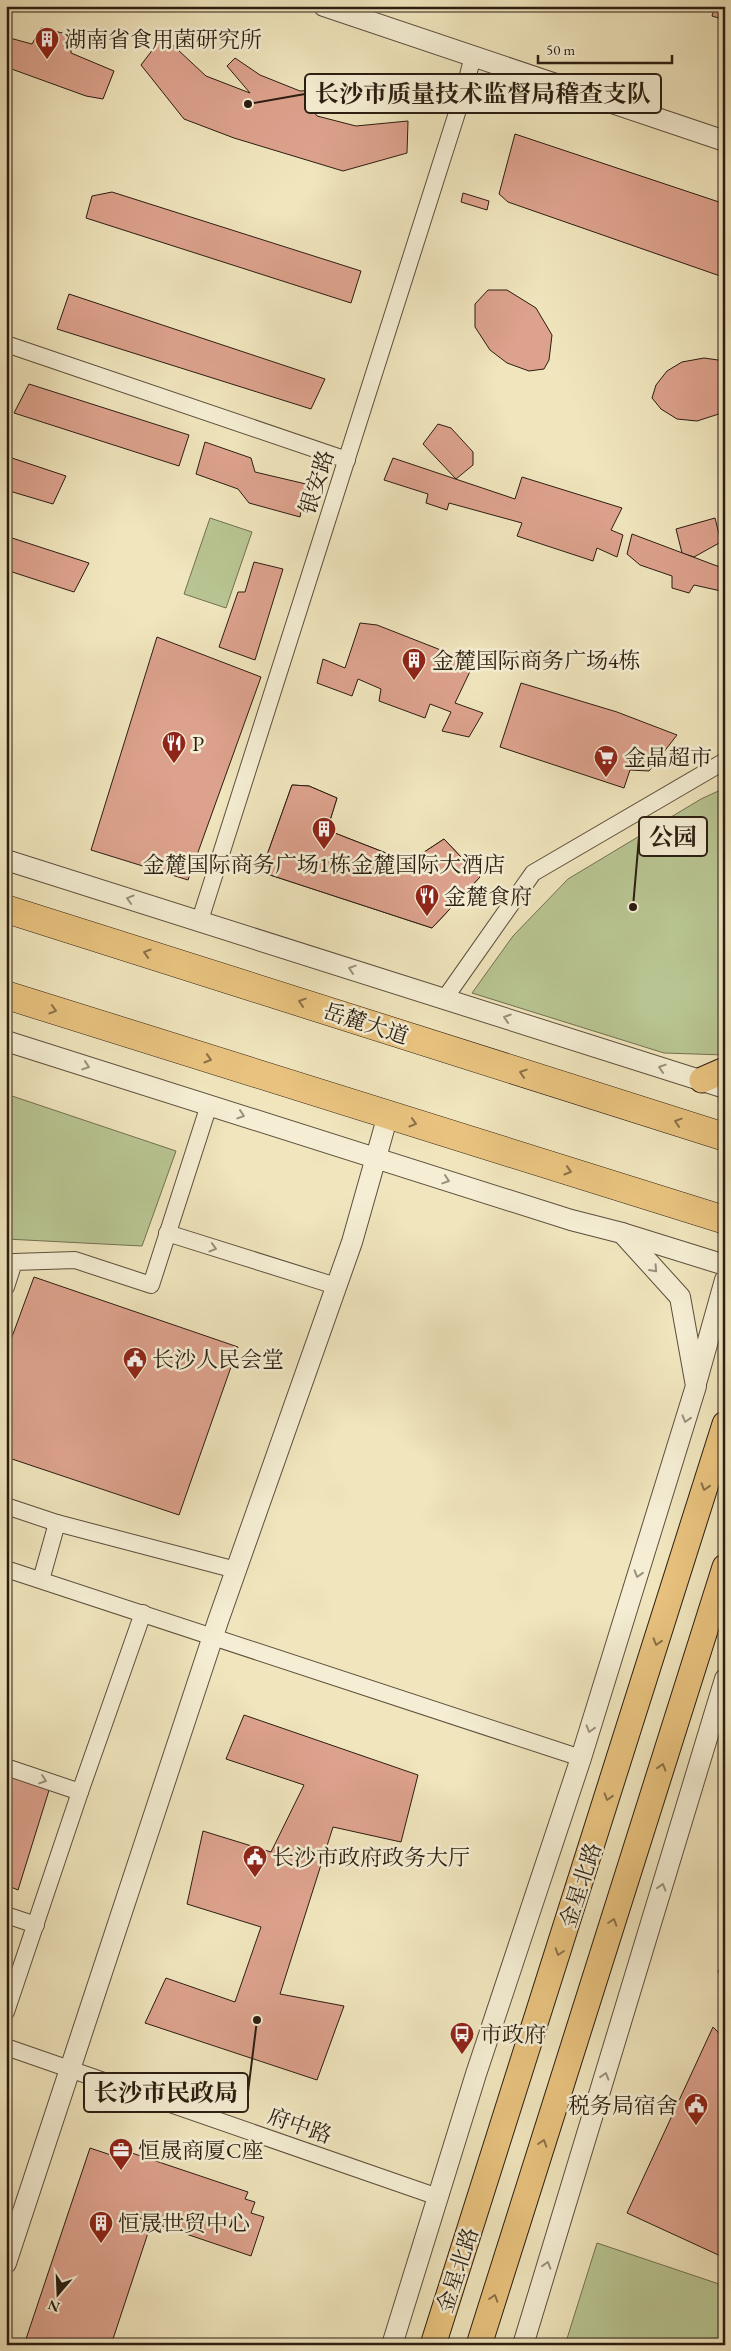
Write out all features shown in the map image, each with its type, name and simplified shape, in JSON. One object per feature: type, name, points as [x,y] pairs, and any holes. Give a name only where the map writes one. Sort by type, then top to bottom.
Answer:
[{"type":"highway","name":"岳麓大道","points":[[6,909],[725,1137]]},
{"type":"highway","points":[[6,995],[725,1220]]},
{"type":"main road","points":[[713,1084],[725,1070]]},
{"type":"main road","name":"金星北路","points":[[433,2345],[602,1818],[725,1424]]},
{"type":"main road","name":"金星北路","points":[[479,2345],[725,1567]]},
{"type":"street","points":[[324,6],[725,141]]},
{"type":"street","name":"银安路","points":[[200,920],[463,94],[473,56]]},
{"type":"street","points":[[6,344],[346,460]]},
{"type":"street","points":[[445,998],[533,873],[725,761]]},
{"type":"street","points":[[6,860],[713,1084]]},
{"type":"street","points":[[6,1041],[571,1220],[622,1233],[725,1265]]},
{"type":"street","points":[[6,1287],[14,1262],[75,1260],[151,1284],[208,1105]]},
{"type":"street","points":[[6,2263],[213,1637],[352,1242],[388,1115]]},
{"type":"street","points":[[167,1233],[336,1286]]},
{"type":"street","points":[[622,1233],[680,1297],[696,1386]]},
{"type":"street","points":[[392,2345],[476,2074],[581,1758],[696,1386],[725,1280]]},
{"type":"street","points":[[6,1506],[57,1524],[236,1570]]},
{"type":"street","points":[[41,1580],[57,1524]]},
{"type":"street","points":[[6,1569],[581,1758]]},
{"type":"street","points":[[6,2012],[11,1984],[36,1925],[80,1792],[143,1613]]},
{"type":"street","points":[[523,2345],[725,1679]]},
{"type":"street","points":[[6,1767],[80,1792]]},
{"type":"street","points":[[6,1915],[36,1925]]},
{"type":"street","name":"府中路","points":[[6,2047],[438,2197]]},
{"type":"green space","points":[[210,518],[252,532],[226,608],[184,594]]},
{"type":"green space","points":[[725,788],[725,1055],[664,1053],[472,993],[513,936],[568,879],[701,799]]},
{"type":"green space","points":[[6,1094],[176,1151],[142,1246],[6,1239]]},
{"type":"green space","points":[[597,2243],[725,2286],[725,2345],[565,2345]]},
{"type":"building","points":[[715,6],[725,6],[725,20],[712,16]]},
{"type":"building","name":"湖南省食用菌研究所","points":[[41,28],[71,35],[71,53],[114,71],[103,99],[86,96],[6,67],[6,37],[32,44]]},
{"type":"building","points":[[163,36],[206,76],[250,93],[227,66],[235,58],[260,75],[300,91],[335,89],[340,102],[309,105],[317,116],[356,126],[408,121],[407,153],[343,171],[234,138],[184,119],[141,65]]},
{"type":"building","points":[[515,134],[725,204],[723,277],[508,202],[499,194]]},
{"type":"building","points":[[112,192],[361,271],[351,303],[86,218],[92,196]]},
{"type":"building","points":[[463,193],[489,201],[487,210],[461,202]]},
{"type":"building","points":[[488,290],[507,290],[536,308],[552,335],[549,360],[544,369],[529,371],[507,363],[490,350],[475,327],[475,304]]},
{"type":"building","points":[[69,294],[325,379],[311,409],[57,329]]},
{"type":"building","points":[[704,358],[725,361],[725,412],[697,421],[677,419],[661,409],[652,398],[656,385],[667,371],[682,362]]},
{"type":"building","points":[[29,384],[189,435],[179,466],[14,413]]},
{"type":"building","points":[[438,424],[451,428],[473,452],[473,465],[456,479],[423,444]]},
{"type":"building","points":[[205,442],[251,458],[255,472],[306,484],[300,517],[249,503],[238,489],[196,474]]},
{"type":"building","points":[[6,456],[66,476],[53,504],[6,490]]},
{"type":"building","points":[[393,458],[515,499],[522,477],[622,508],[611,530],[623,535],[617,557],[597,548],[593,561],[517,536],[522,523],[449,503],[447,510],[426,503],[428,494],[384,480]]},
{"type":"building","points":[[715,518],[721,542],[694,557],[682,553],[676,529]]},
{"type":"building","points":[[632,534],[725,569],[725,585],[721,591],[694,585],[689,593],[672,588],[672,576],[640,565],[627,554]]},
{"type":"building","points":[[6,536],[89,563],[74,592],[6,570]]},
{"type":"building","points":[[254,562],[283,569],[255,660],[219,647],[238,592],[245,592]]},
{"type":"building","name":"金麓国际商务广场4栋","points":[[360,623],[377,625],[474,663],[455,703],[483,713],[469,737],[442,731],[451,712],[430,704],[425,718],[379,701],[381,689],[358,679],[352,696],[317,683],[323,659],[345,668]]},
{"type":"building","name":"P","points":[[157,637],[261,677],[188,880],[91,850]]},
{"type":"building","points":[[521,683],[617,712],[677,735],[649,771],[630,770],[624,788],[500,747]]},
{"type":"building","name":"金麓国际商务广场1栋金麓国际大酒店","points":[[292,785],[309,786],[337,798],[327,830],[409,862],[444,839],[480,877],[432,928],[261,872]]},
{"type":"building","name":"金麓国际商务广场1栋金麓国际大酒店","points":[[292,785],[309,786],[337,798],[327,830],[409,862],[444,839],[480,877],[432,928],[261,872]]},
{"type":"building","points":[[34,1277],[238,1347],[179,1515],[6,1457],[6,1353]]},
{"type":"building","name":"长沙市政府政务大厅","points":[[244,1715],[418,1775],[401,1842],[333,1827],[280,1994],[344,2006],[317,2080],[145,2023],[166,1978],[235,2002],[261,1927],[187,1904],[203,1831],[271,1852],[304,1785],[226,1759]]},
{"type":"building","points":[[6,1773],[50,1787],[18,1890],[6,1885]]},
{"type":"building","points":[[725,1956],[725,1974],[718,1972]]},
{"type":"building","name":"税务局宿舍","points":[[713,2027],[725,2039],[725,2258],[627,2213]]},
{"type":"building","name":"恒晟世贸中心","points":[[90,2148],[114,2156],[117,2148],[248,2192],[245,2199],[255,2202],[251,2213],[264,2217],[251,2256],[136,2217],[133,2228],[148,2233],[111,2345],[24,2345]]},
{"type":"place","name":"湖南省食用菌研究所","points":[[47,60]]},
{"type":"place","name":"长沙市质量技术监督局稽查支队","points":[[248,104]]},
{"type":"place","name":"金麓国际商务广场4栋","points":[[414,681]]},
{"type":"place","name":"P","points":[[174,764]]},
{"type":"place","name":"金晶超市","points":[[606,778]]},
{"type":"place","name":"金麓国际商务广场1栋金麓国际大酒店","points":[[324,850]]},
{"type":"place","name":"公园","points":[[633,907]]},
{"type":"place","name":"金麓食府","points":[[427,917]]},
{"type":"place","name":"长沙人民会堂","points":[[135,1380]]},
{"type":"place","name":"长沙市政府政务大厅","points":[[255,1878]]},
{"type":"place","name":"长沙市民政局","points":[[257,2020]]},
{"type":"place","name":"市政府","points":[[462,2055]]},
{"type":"place","name":"税务局宿舍","points":[[696,2126]]},
{"type":"place","name":"恒晟商厦C座","points":[[121,2171]]},
{"type":"place","name":"恒晟世贸中心","points":[[101,2244]]}]
